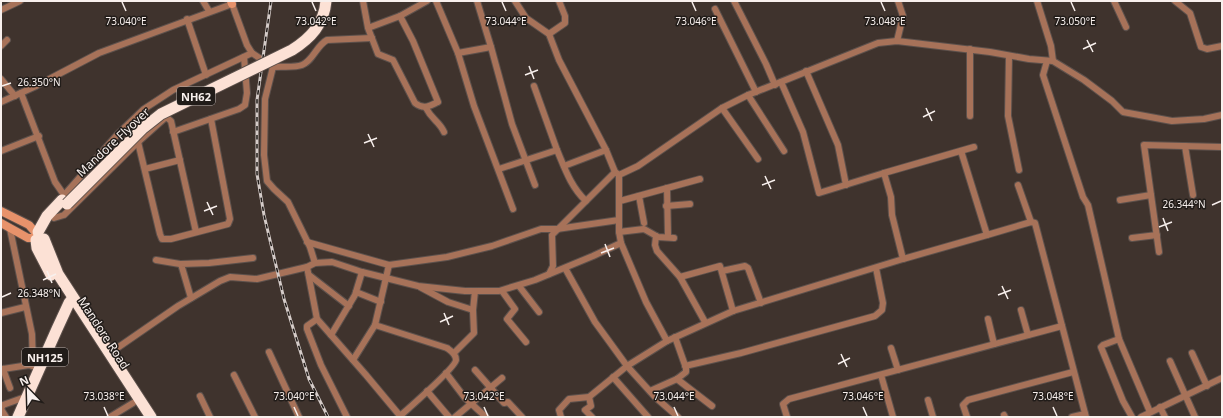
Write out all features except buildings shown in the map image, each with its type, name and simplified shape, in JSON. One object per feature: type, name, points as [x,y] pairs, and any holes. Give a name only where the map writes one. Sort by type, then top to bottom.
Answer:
[{"type":"highway","name":"Mandore Flyover","points":[[50,217],[64,200],[133,129],[157,108],[299,37],[307,30],[314,20],[319,1]]},
{"type":"highway","name":"Mandore Flyover","points":[[64,200],[142,129],[161,114],[292,50],[305,42],[321,22],[326,1]]},
{"type":"highway","name":"NH62","points":[[39,236],[50,217]]},
{"type":"highway","points":[[39,236],[73,304]]},
{"type":"highway","name":"Mandore Road","points":[[73,304],[110,353],[151,417]]},
{"type":"highway","name":"Mandore Road","points":[[73,304],[142,417]]},
{"type":"highway","name":"NH125","points":[[18,417],[28,396],[36,368],[73,304]]},
{"type":"highway","name":"NH125","points":[[25,417],[73,304]]},
{"type":"street","points":[[1,10],[20,1]]},
{"type":"street","points":[[203,1],[209,11]]},
{"type":"street","points":[[363,1],[368,28],[378,54],[393,60],[415,103],[426,108],[438,102],[413,41],[400,16]]},
{"type":"street","points":[[368,28],[400,16],[426,1]]},
{"type":"street","points":[[436,1],[458,53],[474,106],[513,209]]},
{"type":"street","points":[[477,1],[512,124],[527,160],[535,185]]},
{"type":"street","points":[[515,1],[526,18],[549,34],[560,60],[616,172],[620,201],[619,232],[621,243],[646,302],[667,341]]},
{"type":"street","points":[[549,34],[565,23],[565,16],[559,1]]},
{"type":"street","points":[[734,1],[803,132],[819,193],[974,147]]},
{"type":"street","points":[[898,1],[903,16],[898,39]]},
{"type":"street","points":[[1037,1],[1051,46],[1050,61],[1044,75],[1083,197],[1088,205],[1119,339],[1150,412]]},
{"type":"street","points":[[1114,1],[1126,27]]},
{"type":"street","points":[[1175,1],[1190,13],[1201,47],[1207,49],[1222,46]]},
{"type":"street","points":[[1,102],[99,53],[232,2],[247,45],[252,53],[273,67],[302,65],[309,61],[322,43],[327,40],[372,38]]},
{"type":"street","points":[[715,9],[755,90]]},
{"type":"street","points":[[187,19],[206,75]]},
{"type":"street","points":[[549,274],[553,266],[552,235],[554,229],[616,172],[638,166],[722,108],[755,90],[806,71],[860,48],[878,43],[898,39],[1050,61],[1084,80],[1112,101],[1123,112],[1172,121],[1204,119],[1222,115]]},
{"type":"street","points":[[1,46],[7,40]]},
{"type":"street","points":[[458,53],[491,47]]},
{"type":"street","points":[[970,49],[970,116]]},
{"type":"street","points":[[21,93],[39,136],[55,182],[64,200],[144,109],[173,90],[252,53]]},
{"type":"street","points":[[1010,56],[1008,116],[1019,170]]},
{"type":"street","points":[[173,132],[239,109],[245,105],[247,93],[244,57]]},
{"type":"street","points":[[273,67],[265,99],[264,156],[267,180],[288,202],[314,261]]},
{"type":"street","points":[[806,71],[833,130],[838,145],[846,185]]},
{"type":"street","points":[[1,79],[14,96]]},
{"type":"street","points":[[534,86],[564,166],[577,193],[584,200]]},
{"type":"street","points":[[748,95],[784,151]]},
{"type":"street","points":[[426,108],[431,118],[440,124],[444,132]]},
{"type":"street","points":[[722,108],[758,159]]},
{"type":"street","points":[[50,217],[64,215],[138,142],[166,117],[171,121],[196,232]]},
{"type":"street","points":[[138,142],[162,239],[171,239],[230,222],[212,119]]},
{"type":"street","points":[[1,151],[39,136]]},
{"type":"street","points":[[1159,252],[1144,145],[1222,147]]},
{"type":"street","points":[[1185,146],[1193,195]]},
{"type":"street","points":[[499,170],[558,150]]},
{"type":"street","points":[[564,166],[606,150]]},
{"type":"street","points":[[961,151],[987,235]]},
{"type":"street","points":[[145,169],[180,160]]},
{"type":"street","points":[[884,173],[891,197],[892,215],[903,259]]},
{"type":"street","points":[[620,201],[700,178]]},
{"type":"street","points":[[1018,185],[1031,222],[1035,223],[1036,226],[1073,372],[1086,415],[1072,417]]},
{"type":"street","points":[[619,232],[644,230],[656,236],[671,238],[666,206],[667,188]]},
{"type":"street","points":[[1120,200],[1151,195]]},
{"type":"street","points":[[639,196],[644,223]]},
{"type":"street","points":[[666,206],[690,204]]},
{"type":"street","points":[[1,211],[29,225],[39,236]]},
{"type":"street","points":[[308,245],[389,265],[462,254],[492,246],[541,229],[554,229],[619,220]]},
{"type":"street","points":[[561,417],[559,410],[570,399],[588,397],[627,366],[667,341],[705,322],[733,311],[1031,222]]},
{"type":"street","points":[[1,224],[28,238],[39,236]]},
{"type":"street","points":[[10,229],[25,307],[32,334],[36,368],[29,365],[2,369],[10,388]]},
{"type":"street","points":[[1132,238],[1157,235]]},
{"type":"street","points":[[656,236],[655,245],[657,251],[680,277],[705,322]]},
{"type":"street","points":[[110,353],[191,298],[220,281],[230,277],[257,280],[307,267],[314,261],[332,262],[362,272],[387,277],[418,286],[476,291],[502,291],[565,268],[621,243]]},
{"type":"street","points":[[156,260],[181,265],[253,258]]},
{"type":"street","points":[[181,265],[191,298]]},
{"type":"street","points":[[353,360],[375,325],[389,265]]},
{"type":"street","points":[[680,277],[719,265],[733,311]]},
{"type":"street","points":[[722,271],[745,266],[748,268],[761,303]]},
{"type":"street","points":[[307,267],[317,319],[400,417],[446,373],[455,363],[456,358],[454,353],[447,348],[375,325]]},
{"type":"street","points":[[565,268],[596,322],[627,366],[650,391],[678,417]]},
{"type":"street","points":[[686,366],[741,353],[875,316],[882,310],[883,303],[876,268]]},
{"type":"street","points":[[331,335],[356,292],[362,272]]},
{"type":"street","points":[[309,275],[349,306]]},
{"type":"street","points":[[418,286],[448,302],[473,310]]},
{"type":"street","points":[[519,286],[539,312]]},
{"type":"street","points":[[454,353],[473,334],[473,310],[476,291]]},
{"type":"street","points":[[502,291],[515,309],[507,319],[526,342]]},
{"type":"street","points":[[356,292],[381,302]]},
{"type":"street","points":[[1,313],[25,307]]},
{"type":"street","points":[[1021,310],[1028,335]]},
{"type":"street","points":[[317,319],[307,326],[307,329],[321,365],[347,417]]},
{"type":"street","points":[[988,319],[994,344]]},
{"type":"street","points":[[787,417],[783,404],[789,399],[1062,326]]},
{"type":"street","points":[[650,391],[677,379],[686,372],[686,366],[675,337]]},
{"type":"street","points":[[1119,339],[1101,347],[1123,401],[1132,417]]},
{"type":"street","points":[[892,348],[898,370]]},
{"type":"street","points":[[269,352],[299,417]]},
{"type":"street","points":[[1192,353],[1207,386]]},
{"type":"street","points":[[1170,361],[1195,417]]},
{"type":"street","points":[[475,370],[504,403],[508,402],[522,417]]},
{"type":"street","points":[[967,417],[963,405],[968,400],[1073,372]]},
{"type":"street","points":[[446,373],[471,404],[486,417]]},
{"type":"street","points":[[234,375],[254,417]]},
{"type":"street","points":[[881,375],[893,417]]},
{"type":"street","points":[[613,377],[648,417]]},
{"type":"street","points":[[455,417],[502,378]]},
{"type":"street","points":[[1141,417],[1222,378]]},
{"type":"street","points":[[677,379],[712,406]]},
{"type":"street","points":[[427,391],[449,417]]},
{"type":"street","points":[[6,417],[2,408],[3,405],[28,396]]},
{"type":"street","points":[[200,396],[210,417]]},
{"type":"street","points":[[588,397],[591,406],[585,410],[592,417]]},
{"type":"street","points":[[928,400],[933,417]]},
{"type":"street","points":[[110,417],[133,403]]},
{"type":"street","points":[[1160,408],[1165,417]]},
{"type":"railway","points":[[271,1],[257,100],[257,174],[264,215],[284,299],[309,379],[328,417]]}]
